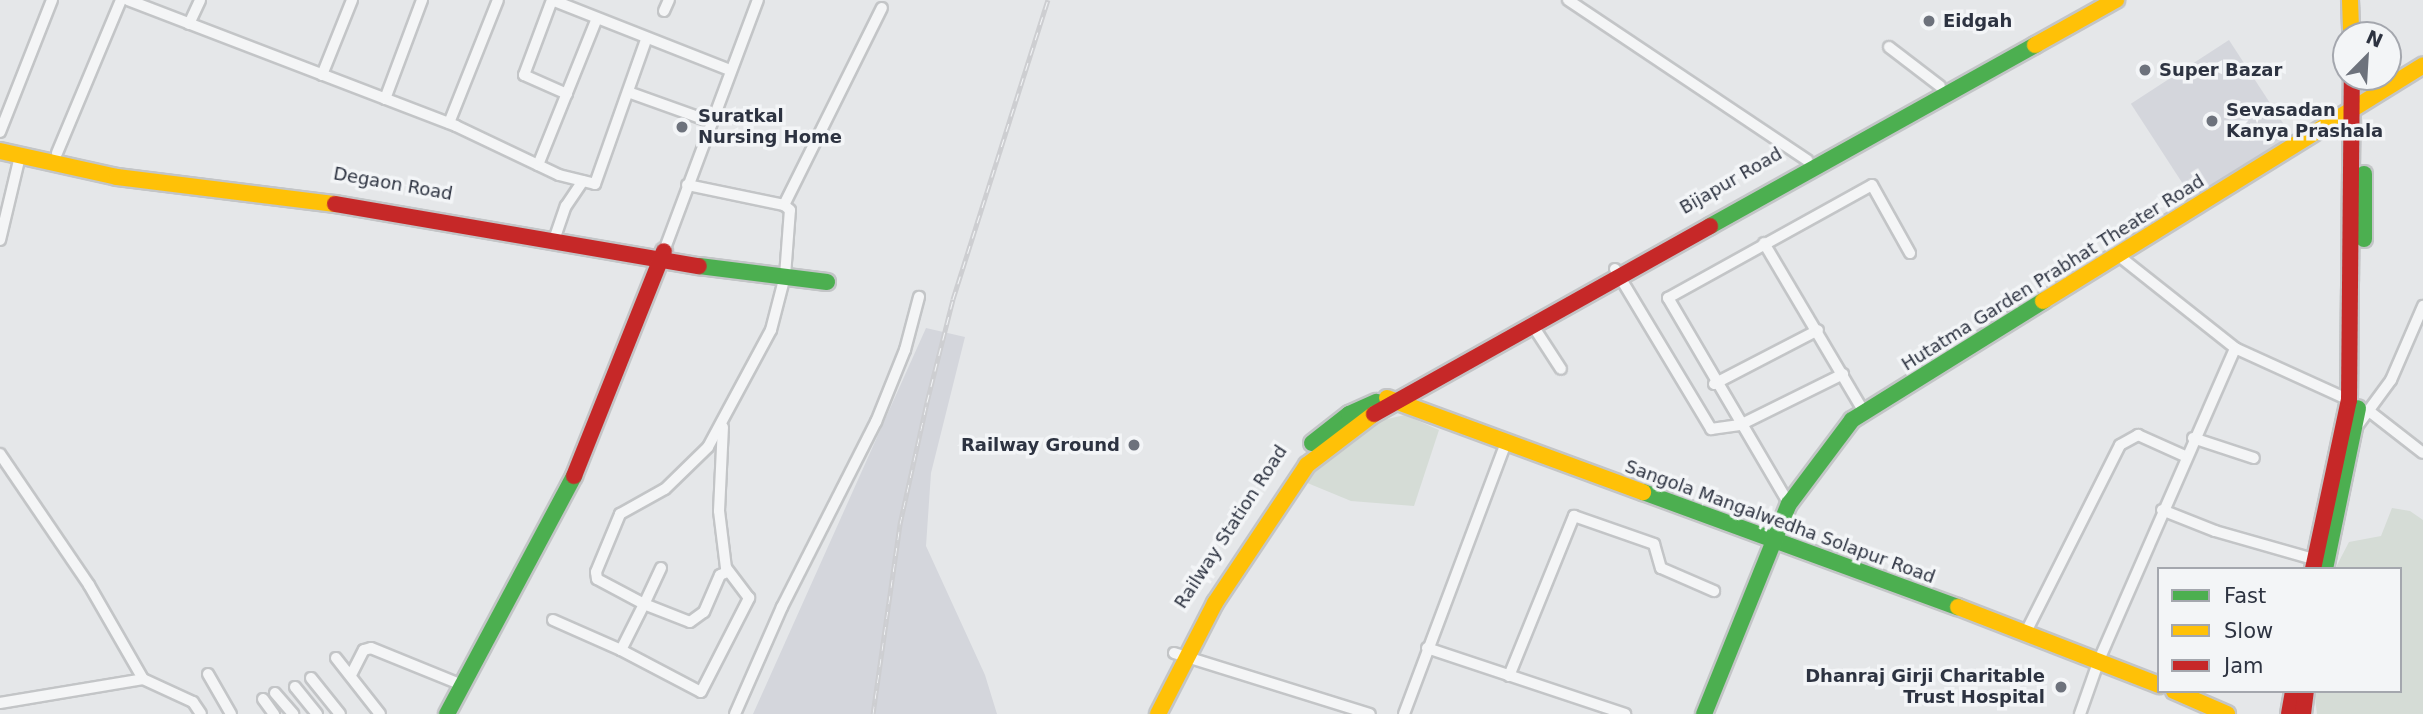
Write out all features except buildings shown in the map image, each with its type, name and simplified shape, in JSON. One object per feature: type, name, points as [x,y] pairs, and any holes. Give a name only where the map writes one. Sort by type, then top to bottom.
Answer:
[{"type":"main road","name":"Bijapur Road","points":[[1393,401],[1807,160],[2095,0]]},
{"type":"main road","points":[[1393,401],[1533,326],[1617,273],[2116,0]]},
{"type":"main road","points":[[2350,0],[2351,21]]},
{"type":"main road","points":[[2359,0],[2360,21]]},
{"type":"main road","name":"Hutatma Garden Prabhat Theater Road","points":[[1704,714],[1789,504],[1852,420],[2423,65]]},
{"type":"main road","points":[[2320,565],[2355,429],[2361,382],[2365,205],[2356,91]]},
{"type":"main road","points":[[2320,565],[2349,400],[2359,91]]},
{"type":"main road","name":"Degaon Road","points":[[0,139],[166,174],[314,190],[555,236],[662,255],[766,269],[782,275],[827,282]]},
{"type":"main road","name":"Degaon Road","points":[[0,151],[117,177],[313,200],[555,236]]},
{"type":"main road","points":[[446,714],[577,471],[662,255]]},
{"type":"main road","name":"Sangola Mangalwedha Solapur Road","points":[[1393,401],[2026,632],[2157,684]]},
{"type":"main road","name":"Railway Station Road","points":[[1146,714],[1244,537],[1307,447],[1349,414],[1393,401]]},
{"type":"main road","name":"Railway Station Road","points":[[1158,714],[1180,655]]},
{"type":"main road","points":[[2179,693],[2227,714]]},
{"type":"main road","points":[[2290,714],[2293,693]]},
{"type":"main road","points":[[2303,714],[2306,693]]},
{"type":"street","points":[[0,132],[52,0]]},
{"type":"street","points":[[57,153],[121,0]]},
{"type":"street","points":[[128,0],[449,124],[538,165],[595,184],[646,40]]},
{"type":"street","points":[[190,24],[200,0]]},
{"type":"street","points":[[322,75],[352,0]]},
{"type":"street","points":[[384,99],[422,0]]},
{"type":"street","points":[[449,124],[498,0]]},
{"type":"street","points":[[567,94],[524,75],[552,0],[596,21],[730,70]]},
{"type":"street","points":[[664,11],[669,0]]},
{"type":"street","points":[[662,255],[758,0]]},
{"type":"street","points":[[1568,0],[1807,160]]},
{"type":"street","points":[[783,205],[881,8]]},
{"type":"street","points":[[538,165],[596,21]]},
{"type":"street","points":[[1889,47],[1940,86]]},
{"type":"street","points":[[628,92],[712,122]]},
{"type":"street","points":[[0,240],[20,156]]},
{"type":"street","points":[[555,236],[566,206],[583,181]]},
{"type":"street","points":[[687,185],[783,205],[791,218],[771,330],[723,426],[680,477],[639,507],[620,514],[597,579],[678,619],[695,620],[720,575],[727,572]]},
{"type":"street","points":[[1789,504],[1714,384],[1668,298],[1872,185],[1910,254]]},
{"type":"street","points":[[1764,243],[1818,330],[1864,412]]},
{"type":"street","points":[[2119,256],[2235,348],[2349,400]]},
{"type":"street","points":[[1617,273],[1711,429],[1740,425],[1843,374]]},
{"type":"street","points":[[735,714],[788,595],[876,422],[905,350],[919,298]]},
{"type":"street","points":[[2355,429],[2391,380],[2423,306]]},
{"type":"street","points":[[1533,326],[1561,369]]},
{"type":"street","points":[[1714,384],[1818,330]]},
{"type":"street","points":[[2080,714],[2099,660],[2162,510],[2235,348]]},
{"type":"street","points":[[2369,411],[2423,453]]},
{"type":"street","points":[[552,620],[621,650],[702,692],[749,598],[727,572],[719,511],[723,426]]},
{"type":"street","points":[[2026,632],[2120,445],[2138,435],[2185,456]]},
{"type":"street","points":[[2193,438],[2254,458]]},
{"type":"street","points":[[1405,714],[1506,442]]},
{"type":"street","points":[[0,454],[89,585],[143,679]]},
{"type":"street","points":[[2162,510],[2320,565]]},
{"type":"street","points":[[1509,676],[1574,516],[1654,544],[1661,568],[1714,591]]},
{"type":"street","points":[[621,650],[661,568]]},
{"type":"street","points":[[351,676],[364,650],[371,648],[462,685]]},
{"type":"street","points":[[1427,649],[1625,714]]},
{"type":"street","points":[[1180,655],[1370,714]]},
{"type":"street","points":[[336,658],[380,714]]},
{"type":"street","points":[[208,674],[231,714]]},
{"type":"street","points":[[312,678],[340,714]]},
{"type":"street","points":[[0,703],[143,679],[193,702],[201,714]]},
{"type":"street","points":[[295,687],[317,714]]},
{"type":"street","points":[[275,693],[293,714]]},
{"type":"street","points":[[262,699],[274,714]]},
{"type":"shaded area","name":"Sevasadan Kanya Prashala","points":[[2229,40],[2295,141],[2197,205],[2131,104]]},
{"type":"shaded area","points":[[926,328],[965,337],[931,473],[926,546],[985,675],[997,714],[753,714]]},
{"type":"shaded area","points":[[1405,415],[1439,430],[1414,506],[1351,501],[1305,482],[1330,453],[1378,421]]},
{"type":"shaded area","points":[[2392,508],[2410,511],[2423,520],[2423,714],[2317,714],[2314,693],[2402,693],[2402,567],[2336,567],[2349,542],[2381,536]]},
{"type":"railway","points":[[873,714],[900,524],[927,402],[953,299],[1048,0]]},
{"type":"traffic: fast","points":[[1710,226],[2035,45]]},
{"type":"traffic: fast","points":[[2364,174],[2364,239]]},
{"type":"traffic: fast","points":[[699,266],[827,282]]},
{"type":"traffic: fast","points":[[1704,714],[1789,504],[1852,420],[2043,301]]},
{"type":"traffic: fast","points":[[1312,443],[1349,414],[1376,402]]},
{"type":"traffic: fast","points":[[2325,567],[2358,408]]},
{"type":"traffic: fast","points":[[447,714],[574,476]]},
{"type":"traffic: fast","points":[[1643,492],[1958,607]]},
{"type":"traffic: slow","points":[[2035,45],[2116,0]]},
{"type":"traffic: slow","points":[[2350,0],[2351,21]]},
{"type":"traffic: slow","points":[[2043,301],[2423,65]]},
{"type":"traffic: slow","points":[[0,151],[117,177],[335,204]]},
{"type":"traffic: slow","points":[[1387,398],[1643,492]]},
{"type":"traffic: slow","points":[[1158,714],[1215,603],[1307,465],[1374,414]]},
{"type":"traffic: slow","points":[[1958,607],[2157,684]]},
{"type":"traffic: slow","points":[[2179,693],[2227,714]]},
{"type":"traffic: jam","points":[[2313,567],[2349,400],[2352,91]]},
{"type":"traffic: jam","points":[[335,204],[699,266]]},
{"type":"traffic: jam","points":[[1374,414],[1710,226]]},
{"type":"traffic: jam","points":[[574,476],[664,251]]},
{"type":"traffic: jam","points":[[2289,714],[2293,693]]},
{"type":"traffic: jam","points":[[2303,714],[2306,693]]},
{"type":"place","name":"Eidgah","points":[[1929,21]]},
{"type":"place","name":"Super Bazar","points":[[2145,70]]},
{"type":"place","name":"Sevasadan Kanya Prashala","points":[[2212,121]]},
{"type":"place","name":"Suratkal Nursing Home","points":[[682,127]]},
{"type":"place","name":"Railway Ground","points":[[1134,445]]},
{"type":"place","name":"Dhanraj Girji Charitable Trust Hospital","points":[[2061,687]]}]
